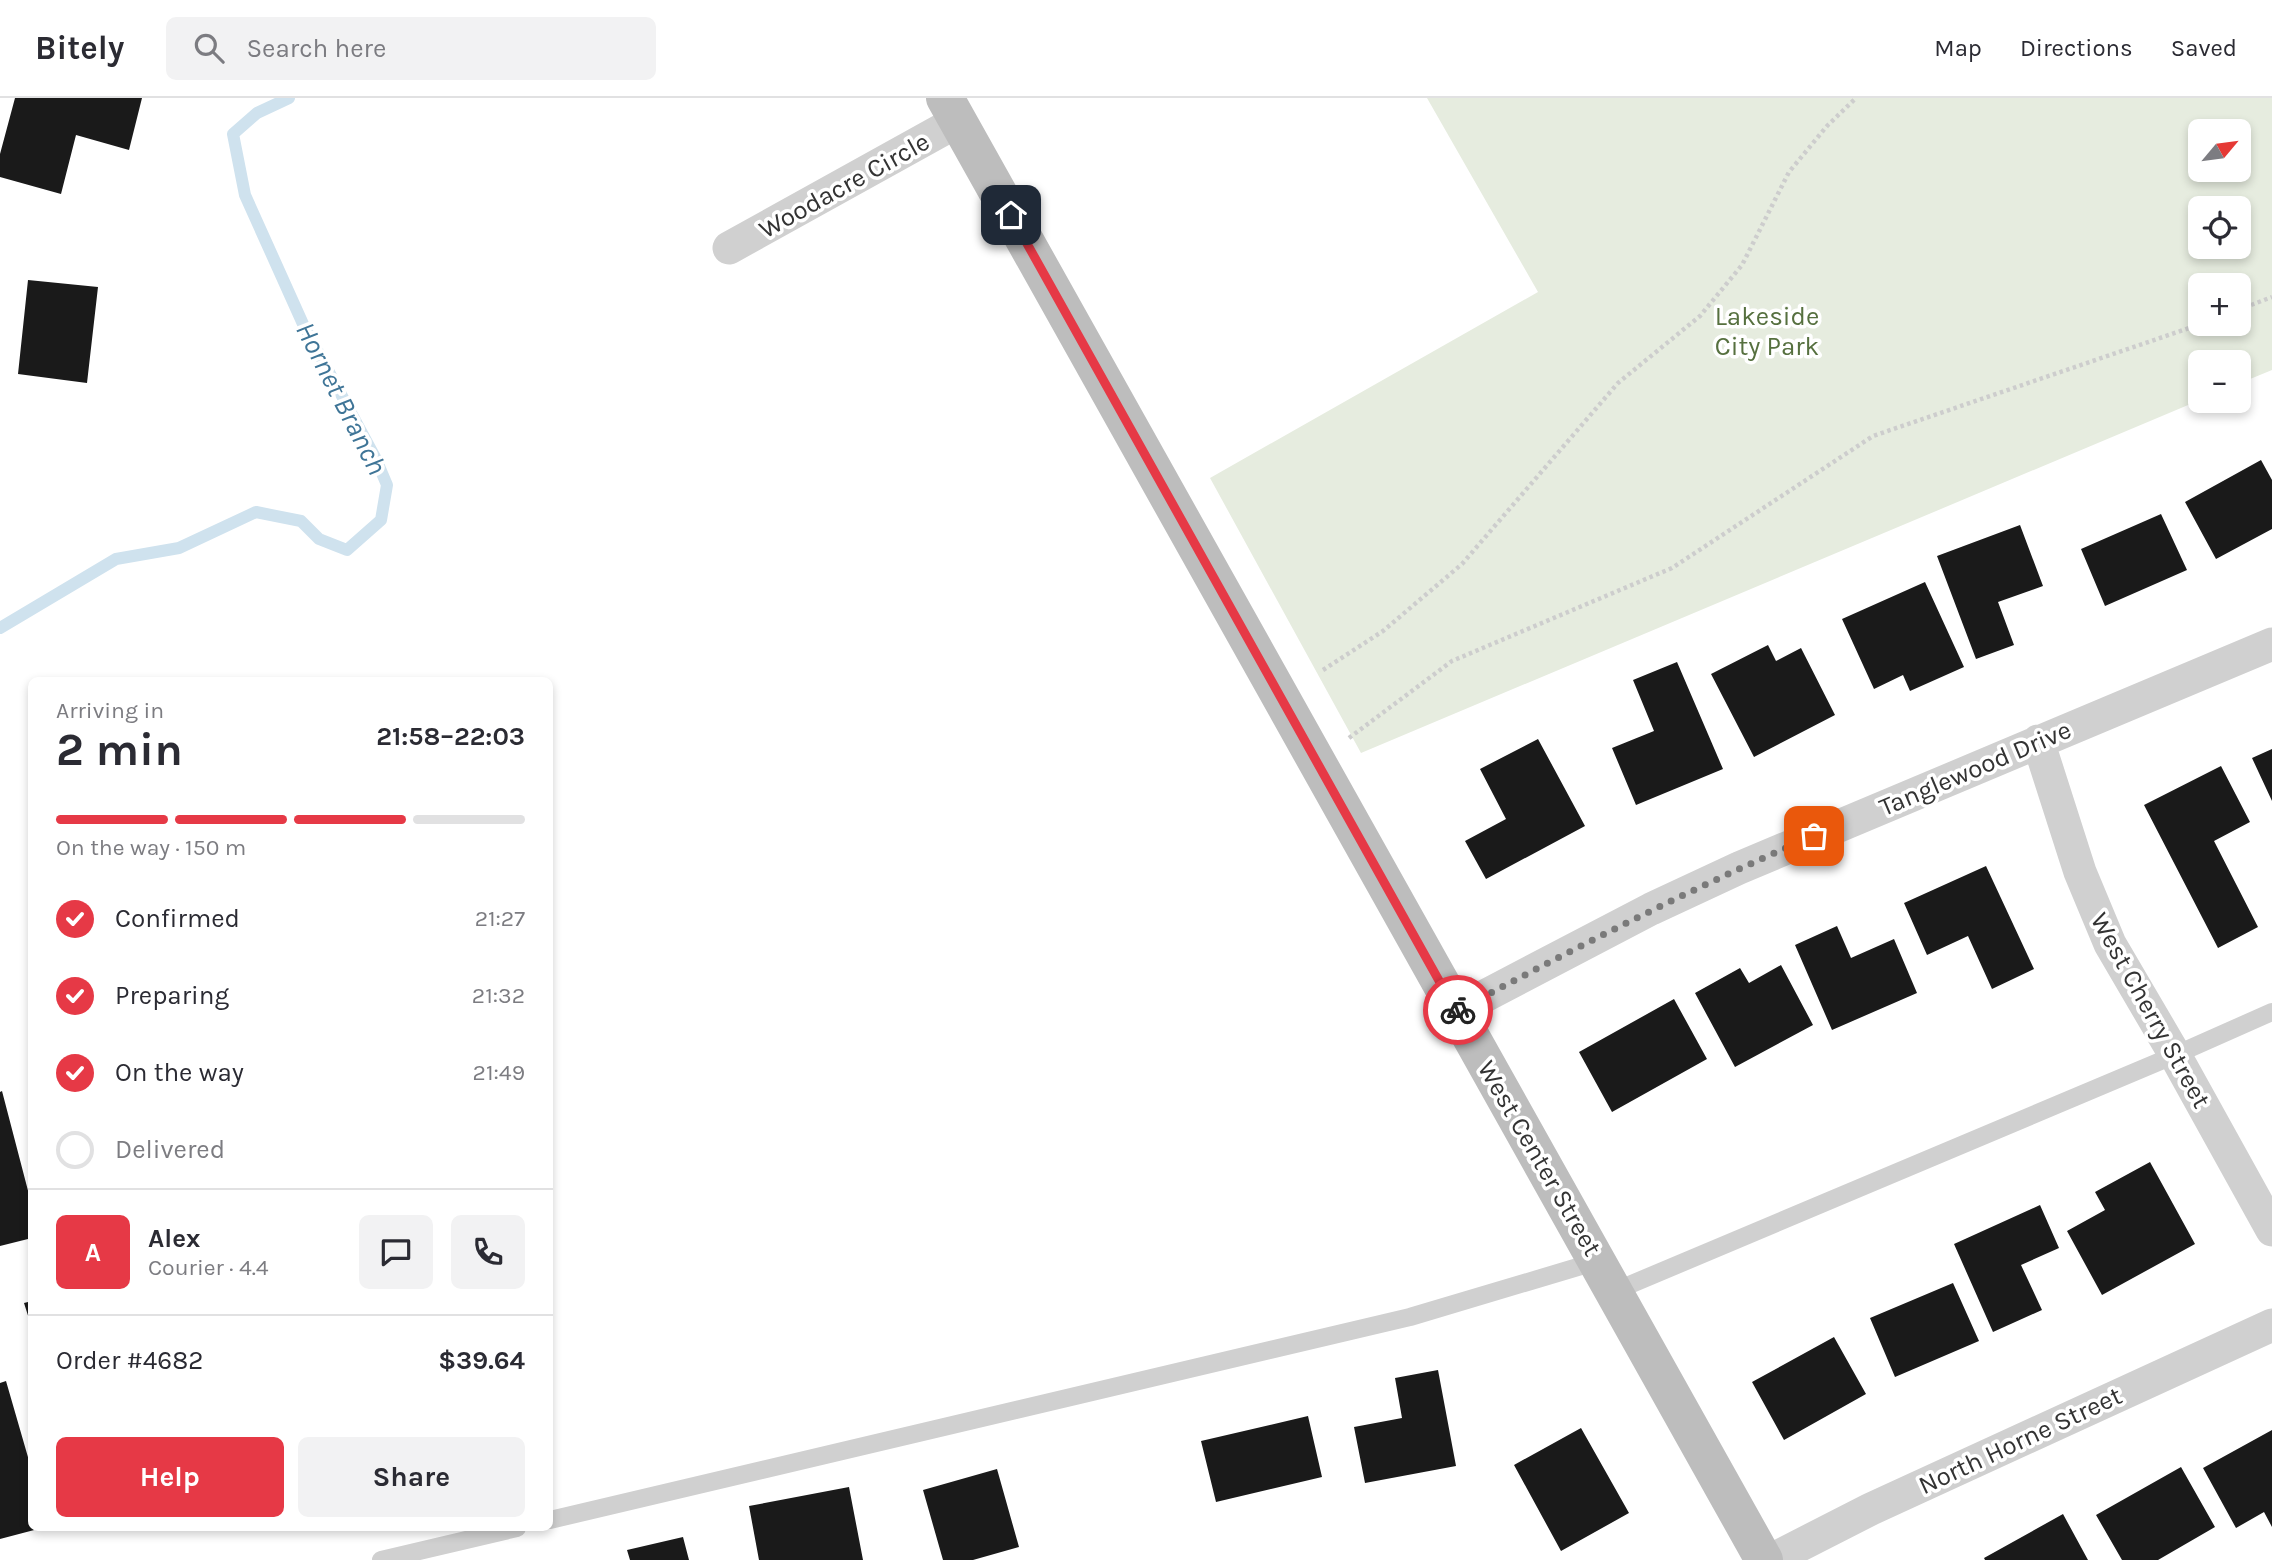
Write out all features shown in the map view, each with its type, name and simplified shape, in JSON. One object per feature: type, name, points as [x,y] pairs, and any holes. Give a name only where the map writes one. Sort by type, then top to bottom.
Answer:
[{"type":"street","name":"Woodacre Circle","points":[[729,248],[952,110]]},
{"type":"street","name":"West Center Street","points":[[952,110],[1764,1560]]},
{"type":"street","name":"Tanglewood Drive","points":[[1456,1011],[1651,909],[1739,868],[2272,643]]},
{"type":"street","name":"West Cherry Street","points":[[2038,741],[2080,872],[2110,944],[2272,1230]]},
{"type":"street","name":"North Horne Street","points":[[1771,1560],[1883,1503],[2272,1325]]},
{"type":"lane","points":[[553,1519],[1410,1317],[1607,1276],[2175,1055],[2272,1012]]},
{"type":"lane","points":[[381,1560],[504,1531]]},
{"type":"path","points":[[1323,670],[1383,631],[1462,564],[1618,383],[1700,316],[1742,265],[1790,172],[1827,126],[1856,98]]},
{"type":"path","points":[[2251,305],[2272,297]]},
{"type":"path","points":[[1316,761],[1452,661],[1672,568],[1873,436],[2188,329]]},
{"type":"green space","name":"Lakeside City Park","points":[[1427,98],[2272,98],[2272,370],[2251,379],[2251,350],[2188,350],[2188,405],[1361,753],[1210,478],[1538,292]]},
{"type":"building","points":[[15,98],[142,98],[129,150],[76,135],[61,194],[0,177],[0,154]]},
{"type":"building","points":[[28,280],[98,287],[87,383],[18,374]]},
{"type":"building","points":[[2261,460],[2272,480],[2272,529],[2216,559],[2185,502]]},
{"type":"building","points":[[2161,514],[2187,570],[2105,606],[2081,549]]},
{"type":"building","points":[[2020,525],[2043,586],[1998,602],[2014,645],[1976,659],[1937,556]]},
{"type":"building","points":[[1925,582],[1964,667],[1910,691],[1903,675],[1874,689],[1842,619]]},
{"type":"building","points":[[1768,645],[1776,661],[1801,648],[1835,715],[1754,757],[1711,674]]},
{"type":"building","points":[[1677,662],[1723,769],[1636,805],[1612,748],[1654,731],[1633,680]]},
{"type":"building","points":[[1538,739],[1585,826],[1486,879],[1465,841],[1506,819],[1480,769]]},
{"type":"building","points":[[2272,749],[2272,801],[2252,758]]},
{"type":"building","points":[[2221,766],[2250,822],[2214,841],[2258,927],[2218,948],[2144,805]]},
{"type":"building","points":[[1986,866],[2034,969],[1992,989],[1968,936],[1927,955],[1904,903]]},
{"type":"building","points":[[1837,926],[1851,958],[1894,939],[1917,993],[1832,1030],[1795,945]]},
{"type":"building","points":[[1781,965],[1813,1025],[1735,1067],[1695,993],[1740,968],[1749,983]]},
{"type":"building","points":[[1674,999],[1707,1059],[1612,1112],[1579,1052]]},
{"type":"building","points":[[2,1091],[28,1191],[28,1239],[0,1246]]},
{"type":"building","points":[[2150,1162],[2195,1244],[2102,1295],[2067,1231],[2105,1210],[2095,1192]]},
{"type":"building","points":[[2040,1205],[2059,1248],[2021,1265],[2042,1310],[1993,1332],[1954,1244]]},
{"type":"building","points":[[1953,1283],[1979,1341],[1895,1377],[1870,1318]]},
{"type":"building","points":[[1834,1337],[1866,1394],[1784,1440],[1752,1382]]},
{"type":"building","points":[[1438,1370],[1456,1466],[1365,1483],[1354,1427],[1402,1418],[1395,1378]]},
{"type":"building","points":[[6,1381],[28,1457],[28,1531],[30,1531],[0,1539],[0,1383]]},
{"type":"building","points":[[1308,1416],[1322,1477],[1216,1502],[1201,1441]]},
{"type":"building","points":[[1581,1428],[1629,1513],[1561,1551],[1514,1465]]},
{"type":"building","points":[[2272,1430],[2272,1527],[2264,1512],[2236,1528],[2203,1468]]},
{"type":"building","points":[[2181,1467],[2215,1527],[2158,1560],[2122,1560],[2096,1515]]},
{"type":"building","points":[[997,1469],[1019,1547],[973,1560],[943,1560],[923,1490]]},
{"type":"building","points":[[849,1487],[863,1560],[759,1560],[749,1506]]},
{"type":"building","points":[[2063,1514],[2088,1560],[1985,1560],[1984,1558]]},
{"type":"building","points":[[683,1537],[689,1560],[630,1560],[627,1550]]},
{"type":"waterway","name":"Hornet Branch","points":[[0,628],[116,559],[179,548],[256,512],[301,521],[319,539],[347,550],[381,520],[387,485],[376,459],[303,324],[245,195],[233,134],[257,113],[289,98]]},
{"type":"way so far","points":[[1458,1010],[1651,909],[1814,836]]},
{"type":"route","points":[[1011,215],[1456,1011],[1458,1010]]}]
